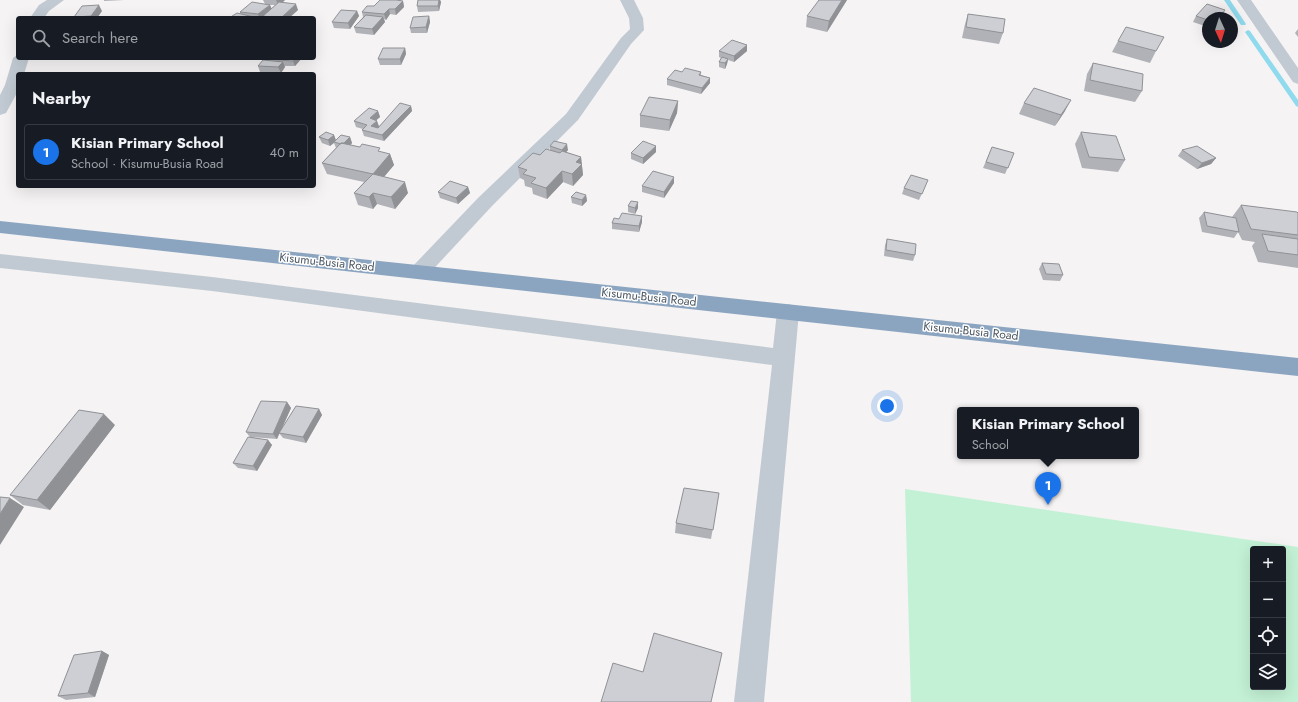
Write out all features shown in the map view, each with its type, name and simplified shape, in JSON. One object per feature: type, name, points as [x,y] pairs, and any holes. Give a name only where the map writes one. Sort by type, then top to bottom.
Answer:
[{"type":"highway","name":"Kisumu-Busia Road","points":[[0,227],[1298,367]]},
{"type":"street","points":[[38,16],[44,8],[57,0]]},
{"type":"street","points":[[419,272],[485,202],[572,117],[626,41],[637,30],[636,18],[627,0]]},
{"type":"street","points":[[1244,0],[1298,79]]},
{"type":"street","points":[[17,72],[20,60]]},
{"type":"street","points":[[0,110],[13,85],[16,75]]},
{"type":"street","points":[[0,261],[212,284],[784,358]]},
{"type":"street","points":[[749,702],[788,312]]},
{"type":"green space","points":[[905,489],[1298,547],[1298,702],[911,702]]},
{"type":"building","points":[[380,0],[403,1],[395,9],[389,9],[384,14],[362,12],[367,6],[374,6]]},
{"type":"building","points":[[418,0],[439,0],[438,6],[417,6]]},
{"type":"building","points":[[819,0],[842,0],[829,21],[807,16]]},
{"type":"building","points":[[252,2],[270,5],[258,14],[240,12]]},
{"type":"building","points":[[279,2],[296,4],[283,16],[263,16]]},
{"type":"building","points":[[1207,4],[1225,10],[1224,12],[1202,12],[1202,18],[1196,16]]},
{"type":"building","points":[[99,5],[91,16],[75,16],[82,6]]},
{"type":"building","points":[[341,10],[357,11],[348,23],[332,22]]},
{"type":"building","points":[[237,13],[250,16],[232,16]]},
{"type":"building","points":[[968,14],[1005,19],[1003,33],[966,27]]},
{"type":"building","points":[[366,15],[383,17],[372,29],[354,27]]},
{"type":"building","points":[[429,16],[426,27],[410,28],[413,17]]},
{"type":"building","points":[[1126,27],[1164,37],[1156,51],[1118,41]]},
{"type":"building","points":[[732,40],[747,45],[734,56],[719,51]]},
{"type":"building","points":[[383,48],[405,48],[400,59],[378,59]]},
{"type":"building","points":[[722,57],[728,59],[725,63],[719,62]]},
{"type":"building","points":[[263,60],[283,62],[278,67],[258,66]]},
{"type":"building","points":[[1093,63],[1143,74],[1142,91],[1090,80]]},
{"type":"building","points":[[685,68],[701,72],[699,75],[710,78],[702,88],[667,79],[675,70],[682,72]]},
{"type":"building","points":[[1034,88],[1071,100],[1061,115],[1024,103]]},
{"type":"building","points":[[649,97],[678,101],[670,120],[640,115]]},
{"type":"building","points":[[400,103],[411,106],[382,135],[362,130],[367,125],[354,121],[369,108],[378,111],[370,118],[377,121],[371,126],[378,128]]},
{"type":"building","points":[[326,132],[334,135],[328,140],[319,137]]},
{"type":"building","points":[[1081,132],[1116,136],[1125,160],[1089,157]]},
{"type":"building","points":[[341,135],[350,137],[341,144],[334,142]]},
{"type":"building","points":[[554,141],[567,144],[562,150],[550,146]]},
{"type":"building","points":[[643,141],[656,146],[643,158],[631,153]]},
{"type":"building","points":[[341,143],[360,147],[362,144],[380,148],[378,151],[390,154],[373,174],[322,163]]},
{"type":"building","points":[[1197,146],[1216,158],[1202,163],[1182,150]]},
{"type":"building","points":[[992,147],[1014,153],[1008,168],[986,162]]},
{"type":"building","points":[[546,149],[560,153],[562,151],[581,157],[576,162],[582,164],[572,174],[562,171],[546,188],[531,183],[536,178],[523,174],[527,170],[518,167],[533,153],[540,155]]},
{"type":"building","points":[[653,171],[674,177],[664,192],[642,186]]},
{"type":"building","points":[[373,174],[405,182],[391,197],[373,193],[369,197],[354,193]]},
{"type":"building","points":[[911,175],[928,180],[922,194],[904,188]]},
{"type":"building","points":[[450,181],[468,187],[456,198],[438,192]]},
{"type":"building","points":[[576,192],[586,195],[582,200],[571,197]]},
{"type":"building","points":[[631,201],[638,202],[635,208],[628,206]]},
{"type":"building","points":[[1241,205],[1297,212],[1298,235],[1251,229]]},
{"type":"building","points":[[1204,212],[1236,218],[1239,232],[1207,226]]},
{"type":"building","points":[[622,213],[642,216],[639,226],[612,223],[614,218],[619,219]]},
{"type":"building","points":[[1262,234],[1298,239],[1298,255],[1268,251]]},
{"type":"building","points":[[887,239],[916,244],[915,255],[886,250]]},
{"type":"building","points":[[1042,263],[1059,264],[1063,275],[1046,274]]},
{"type":"building","points":[[261,401],[287,402],[273,434],[246,432]]},
{"type":"building","points":[[296,406],[319,409],[303,437],[279,433]]},
{"type":"building","points":[[79,410],[104,414],[37,500],[10,495]]},
{"type":"building","points":[[248,437],[268,440],[253,466],[233,463]]},
{"type":"building","points":[[684,488],[719,493],[713,530],[676,523]]},
{"type":"building","points":[[0,497],[10,498],[0,514]]},
{"type":"building","points":[[654,633],[722,653],[711,702],[601,702],[613,663],[643,672]]},
{"type":"building","points":[[102,651],[88,693],[58,696],[74,655]]},
{"type":"waterway","points":[[1227,0],[1243,24]]},
{"type":"waterway","points":[[1248,32],[1298,105]]},
{"type":"place","name":"Kisian Primary School","points":[[1048,505]]}]
